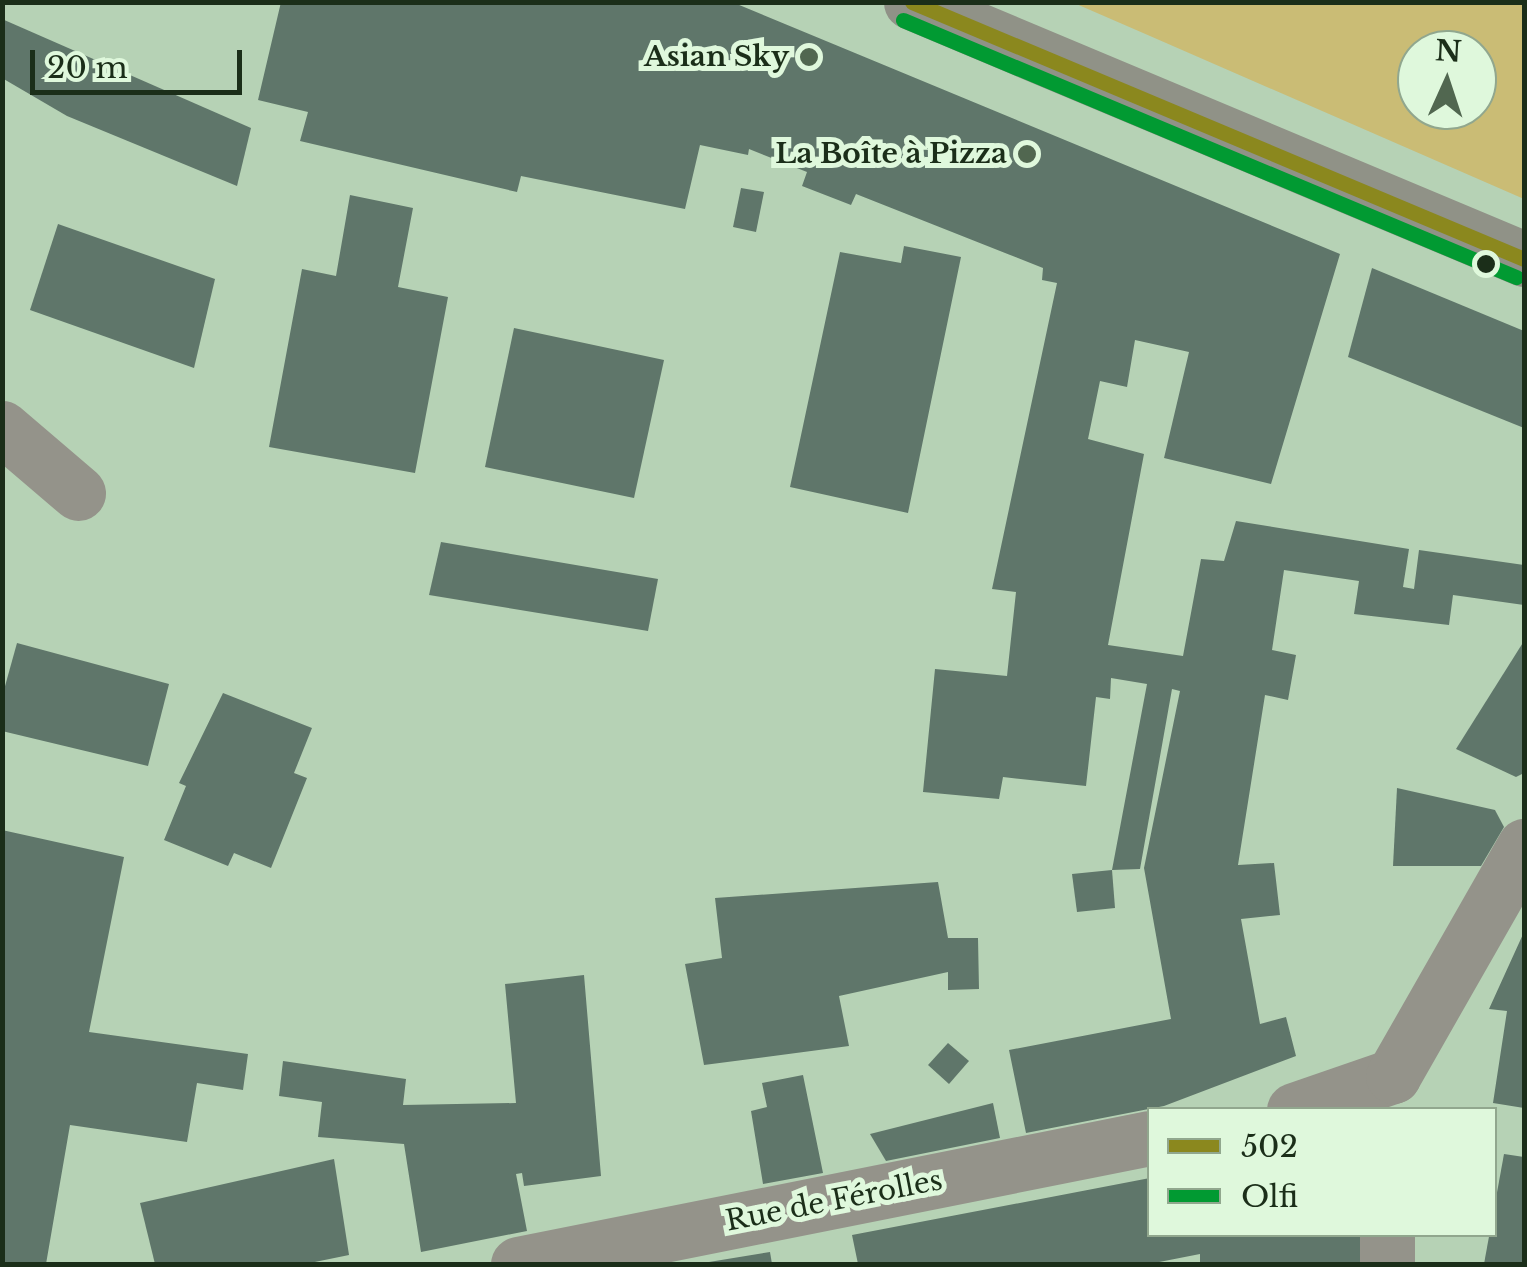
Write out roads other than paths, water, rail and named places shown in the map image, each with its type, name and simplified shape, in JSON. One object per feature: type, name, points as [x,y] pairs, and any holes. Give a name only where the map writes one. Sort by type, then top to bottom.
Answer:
[{"type":"main road","points":[[912,2],[1524,259]]},
{"type":"street","points":[[2,428],[78,493]]},
{"type":"street","points":[[1311,1107],[1392,1093],[1524,846]]},
{"type":"street","name":"Rue de Férolles","points":[[518,1264],[1147,1139]]},
{"type":"street","points":[[1386,1264],[1387,1237]]},
{"type":"place","name":"Asian Sky","points":[[809,57]]},
{"type":"place","name":"La Boîte à Pizza","points":[[1027,154]]}]
